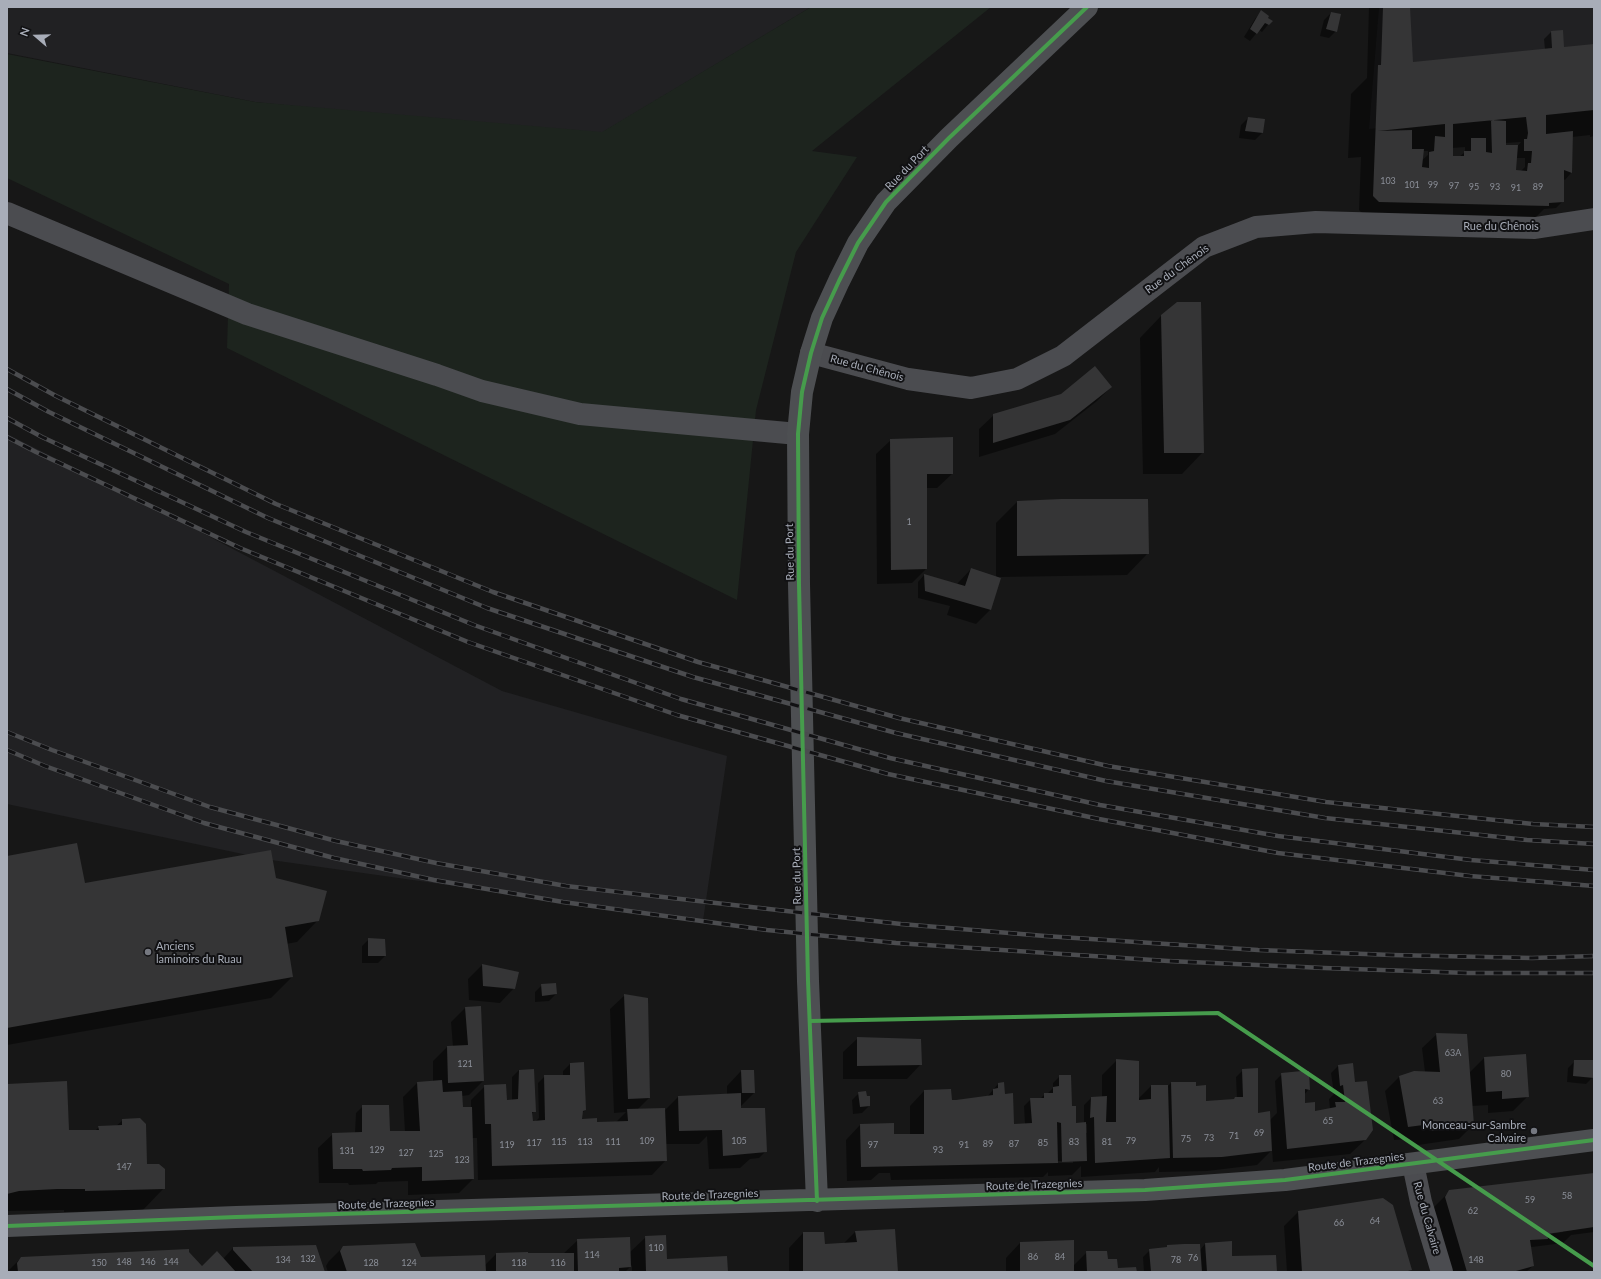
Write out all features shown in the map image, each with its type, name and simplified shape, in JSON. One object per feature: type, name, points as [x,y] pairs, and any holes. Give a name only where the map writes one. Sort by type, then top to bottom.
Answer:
[{"type":"main road","name":"Rue du Port","points":[[817,1201],[808,981],[799,584],[798,434],[802,392],[811,353],[822,318],[838,281],[858,243],[886,202],[949,138],[1087,7]]},
{"type":"main road","name":"Route de Trazegnies","points":[[7,1226],[244,1217],[817,1201],[1165,1189],[1285,1180],[1594,1140]]},
{"type":"street","points":[[7,213],[247,314],[482,391],[580,414],[798,434]]},
{"type":"street","name":"Rue du Chênois","points":[[811,353],[908,379],[971,388],[1017,379],[1063,356],[1204,247],[1256,227],[1316,222],[1535,228],[1594,219]]},
{"type":"street","name":"Rue du Calvaire","points":[[1413,1164],[1420,1196],[1442,1272]]},
{"type":"shaded area","points":[[7,7],[811,7],[595,137],[255,102],[7,53]]},
{"type":"shaded area","points":[[811,7],[991,7],[812,151],[857,157],[796,252],[756,410],[737,600],[227,348],[229,284],[7,178],[7,54],[255,102],[602,132]]},
{"type":"shaded area","points":[[1379,7],[1594,7],[1594,107],[1369,129]]},
{"type":"shaded area","points":[[7,434],[159,510],[502,691],[727,756],[703,921],[271,860],[7,804]]},
{"type":"building","points":[[1383,7],[1410,7],[1413,62],[1552,48],[1551,31],[1563,30],[1564,47],[1594,44],[1594,110],[1546,115],[1546,134],[1573,131],[1572,173],[1564,170],[1564,202],[1549,203],[1549,206],[1379,202],[1373,196],[1378,65],[1381,65]],"holes":[[[1526,117],[1528,133],[1527,139],[1524,139],[1524,151],[1532,151],[1531,163],[1528,163],[1527,171],[1516,170],[1518,145],[1506,145],[1506,121],[1493,120]],[[1491,120],[1492,153],[1486,152],[1486,138],[1471,138],[1471,151],[1464,151],[1464,156],[1453,156],[1453,124]],[[1445,124],[1445,137],[1435,136],[1434,151],[1429,152],[1429,168],[1422,167],[1424,149],[1412,149],[1412,130],[1378,131]]]},
{"type":"building","points":[[1261,10],[1273,21],[1269,25],[1265,23],[1257,34],[1250,29]]},
{"type":"building","points":[[1331,12],[1341,14],[1337,32],[1326,29]]},
{"type":"building","points":[[1248,117],[1265,119],[1263,133],[1245,131]]},
{"type":"building","points":[[1177,302],[1201,302],[1204,453],[1164,453],[1161,315]]},
{"type":"building","points":[[1095,366],[1112,387],[1070,420],[993,443],[993,414],[1061,394]]},
{"type":"building","points":[[953,437],[953,474],[927,474],[927,569],[891,570],[890,439]]},
{"type":"building","points":[[1061,499],[1148,499],[1149,554],[1017,556],[1017,501]]},
{"type":"building","points":[[971,568],[1001,578],[991,610],[925,591],[924,574],[965,586]]},
{"type":"building","name":"Anciens laminoirs du Ruau","points":[[77,843],[85,883],[271,850],[276,878],[327,891],[319,921],[285,927],[293,977],[7,1028],[7,856]]},
{"type":"building","points":[[368,938],[385,939],[386,956],[368,956]]},
{"type":"building","points":[[482,964],[519,972],[515,989],[483,986]]},
{"type":"building","points":[[556,983],[557,994],[542,996],[541,984]]},
{"type":"building","points":[[624,994],[648,998],[650,1098],[628,1099]]},
{"type":"building","points":[[481,1006],[484,1081],[448,1083],[447,1046],[468,1045],[465,1007]]},
{"type":"building","points":[[1436,1033],[1467,1034],[1474,1125],[1432,1131],[1423,1125],[1408,1127],[1399,1076],[1414,1071],[1440,1072]]},
{"type":"building","points":[[857,1037],[921,1039],[922,1065],[857,1066]]},
{"type":"building","points":[[1526,1054],[1529,1097],[1502,1099],[1502,1091],[1486,1092],[1484,1057]]},
{"type":"building","points":[[1116,1059],[1139,1061],[1139,1100],[1151,1099],[1151,1085],[1168,1085],[1170,1158],[1095,1163],[1094,1117],[1090,1118],[1091,1097],[1107,1096],[1106,1122],[1116,1122]]},
{"type":"building","points":[[1574,1060],[1594,1060],[1594,1078],[1573,1076]]},
{"type":"building","points":[[584,1062],[586,1110],[583,1111],[582,1119],[597,1118],[597,1122],[628,1121],[627,1109],[665,1108],[667,1161],[492,1166],[491,1124],[485,1124],[484,1085],[506,1084],[507,1100],[518,1099],[519,1070],[534,1069],[536,1112],[532,1112],[533,1121],[545,1120],[544,1075],[570,1075],[570,1063]]},
{"type":"building","points":[[1353,1063],[1355,1082],[1367,1081],[1373,1130],[1366,1140],[1287,1149],[1281,1073],[1309,1071],[1310,1090],[1305,1089],[1305,1103],[1315,1102],[1315,1111],[1336,1107],[1335,1102],[1345,1102],[1343,1085],[1340,1086],[1338,1065]]},
{"type":"building","points":[[1258,1068],[1258,1113],[1270,1111],[1272,1151],[1222,1157],[1173,1158],[1171,1082],[1196,1082],[1196,1086],[1206,1085],[1206,1101],[1234,1099],[1235,1097],[1243,1097],[1242,1069]]},
{"type":"building","points":[[741,1070],[754,1070],[755,1093],[742,1093]]},
{"type":"building","points":[[1059,1075],[1071,1075],[1072,1106],[1076,1106],[1076,1123],[1086,1122],[1087,1161],[1062,1162],[1061,1123],[1057,1122],[1058,1163],[861,1167],[860,1124],[894,1123],[894,1134],[924,1134],[924,1090],[951,1089],[952,1100],[956,1100],[993,1095],[993,1089],[998,1088],[998,1083],[1004,1082],[1005,1094],[1013,1093],[1014,1124],[1032,1123],[1030,1098],[1044,1098],[1044,1093],[1053,1093],[1053,1087],[1059,1086]]},
{"type":"building","points":[[442,1080],[443,1092],[462,1091],[463,1107],[472,1107],[474,1179],[422,1181],[422,1167],[363,1171],[362,1169],[333,1169],[332,1133],[362,1132],[362,1105],[389,1105],[390,1131],[420,1131],[417,1082]]},
{"type":"building","points":[[67,1081],[69,1130],[99,1130],[98,1126],[122,1125],[122,1119],[140,1118],[146,1124],[147,1164],[159,1164],[165,1169],[165,1189],[85,1191],[85,1189],[57,1189],[19,1191],[7,1194],[7,1084]]},
{"type":"building","points":[[866,1091],[867,1096],[870,1096],[870,1106],[860,1107],[858,1092]]},
{"type":"building","points":[[741,1093],[741,1108],[765,1108],[767,1152],[723,1156],[722,1130],[679,1131],[678,1096]]},
{"type":"building","points":[[1594,1173],[1594,1227],[1547,1234],[1548,1239],[1530,1240],[1534,1266],[1516,1272],[1467,1272],[1445,1197],[1449,1190]]},
{"type":"building","points":[[1383,1198],[1393,1205],[1412,1270],[1404,1272],[1302,1272],[1298,1211]]},
{"type":"building","points":[[895,1229],[898,1272],[803,1272],[803,1232],[824,1232],[825,1244],[857,1242],[855,1231]]},
{"type":"building","points":[[666,1235],[667,1259],[727,1256],[728,1272],[646,1272],[645,1236]]},
{"type":"building","points":[[630,1237],[631,1267],[619,1268],[619,1272],[578,1272],[577,1239]]},
{"type":"building","points":[[1074,1240],[1074,1272],[1020,1272],[1020,1242]]},
{"type":"building","points":[[1232,1241],[1232,1256],[1276,1255],[1277,1272],[1207,1272],[1205,1243]]},
{"type":"building","points":[[415,1243],[421,1257],[485,1255],[486,1272],[347,1272],[340,1251],[343,1246]]},
{"type":"building","points":[[1200,1244],[1202,1272],[1151,1272],[1149,1249],[1167,1247],[1167,1245]]},
{"type":"building","points":[[316,1245],[325,1272],[253,1272],[233,1250],[233,1247]]},
{"type":"building","points":[[189,1249],[189,1252],[202,1266],[217,1251],[236,1272],[18,1272],[17,1263],[21,1257]]},
{"type":"building","points":[[1086,1251],[1107,1251],[1108,1259],[1117,1259],[1118,1268],[1136,1267],[1137,1272],[1087,1272]]},
{"type":"building","points":[[496,1253],[574,1253],[574,1272],[496,1272]]},
{"type":"railway","points":[[7,369],[56,396],[276,504],[493,592],[698,662],[899,718],[1108,766],[1326,802],[1533,824],[1594,827]]},
{"type":"railway","points":[[7,389],[49,412],[268,518],[487,608],[693,677],[896,733],[1106,781],[1325,818],[1527,840],[1594,844]]},
{"type":"railway","points":[[7,418],[42,437],[246,532],[474,625],[681,699],[890,758],[1100,805],[1278,836],[1471,860],[1594,870]]},
{"type":"railway","points":[[7,437],[240,548],[468,642],[677,715],[888,774],[1099,819],[1278,853],[1470,876],[1594,886]]},
{"type":"railway","points":[[7,732],[52,750],[210,807],[336,841],[436,863],[566,886],[901,924],[1045,936],[1258,950],[1392,955],[1532,958],[1594,956]]},
{"type":"railway","points":[[7,750],[45,766],[204,823],[334,858],[434,880],[563,902],[767,930],[896,943],[1168,961],[1324,968],[1468,973],[1594,973]]},
{"type":"cycle path","points":[[817,1201],[808,981],[799,584],[798,434],[802,392],[811,353],[822,318],[858,243],[886,202],[949,138],[1087,7]]},
{"type":"cycle path","points":[[810,1021],[1218,1013],[1594,1266]]},
{"type":"cycle path","points":[[7,1226],[236,1217],[1145,1190],[1285,1180],[1594,1140]]},
{"type":"place","name":"Anciens laminoirs du Ruau","points":[[148,952]]},
{"type":"place","name":"Monceau-sur-Sambre Calvaire","points":[[1534,1131]]}]
